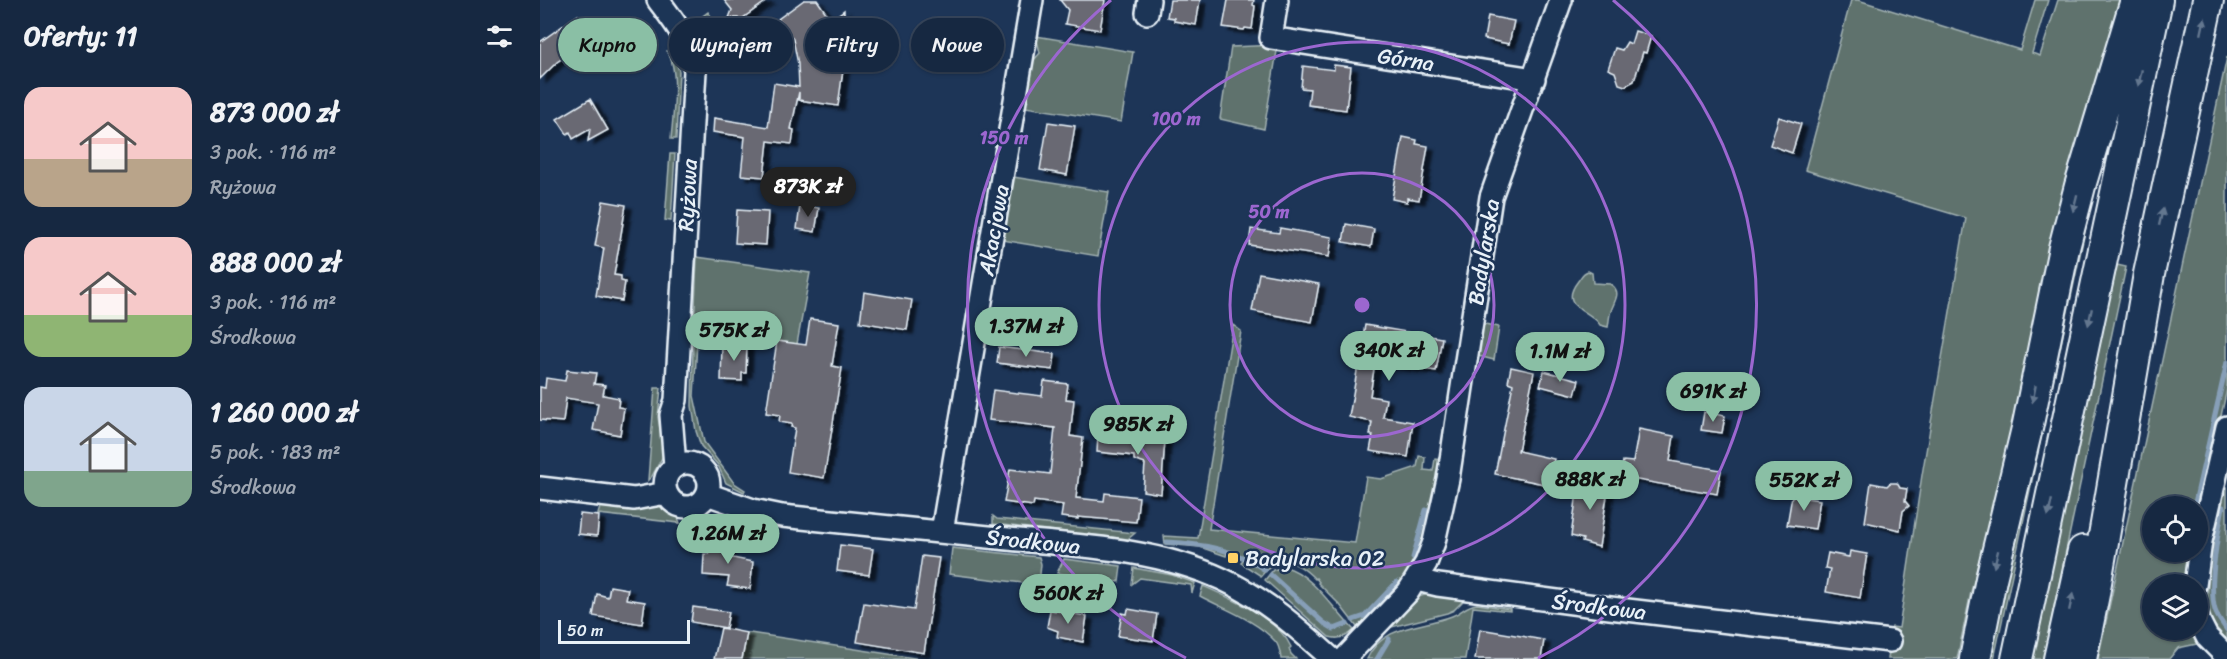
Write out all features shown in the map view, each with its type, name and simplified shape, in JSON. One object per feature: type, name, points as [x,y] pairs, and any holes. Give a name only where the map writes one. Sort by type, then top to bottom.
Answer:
[{"type":"highway","points":[[1975,659],[1991,579],[2026,433],[2064,248],[2080,186],[2136,0]]},
{"type":"highway","points":[[2017,659],[2157,0]]},
{"type":"highway","points":[[2059,659],[2147,281],[2208,0]]},
{"type":"highway","points":[[2081,659],[2147,281]]},
{"type":"street","name":"Ryżowa","points":[[658,0],[683,34],[691,53],[694,70],[676,400],[685,423],[684,464]]},
{"type":"street","name":"Akacjowa","points":[[942,532],[1032,0]]},
{"type":"street","name":"Górna","points":[[1277,0],[1271,38],[1533,79]]},
{"type":"street","name":"Badylarska","points":[[1417,580],[1432,548],[1443,507],[1491,197],[1561,0]]},
{"type":"street","points":[[2196,574],[2201,541],[2227,427]]},
{"type":"street","points":[[684,464],[704,470],[709,488],[699,503],[688,507],[675,504],[666,493],[665,481],[670,470],[684,464]]},
{"type":"street","points":[[540,488],[634,499],[666,493]]},
{"type":"street","name":"Środkowa","points":[[707,494],[753,510],[783,516],[1129,552],[1195,568],[1231,583],[1261,601],[1290,622],[1332,659]]},
{"type":"street","name":"Środkowa","points":[[1417,580],[1438,585],[1578,604],[1890,641]]},
{"type":"street","points":[[1344,659],[1394,609],[1417,580]]},
{"type":"street","points":[[2208,638],[2227,657]]},
{"type":"green space","points":[[1851,0],[1858,0],[2020,50],[2035,0],[2048,0],[2032,53],[2040,56],[2058,0],[2123,0],[1971,592],[1957,659],[1888,659],[1892,627],[1899,628],[1922,475],[1966,218],[1805,170]]},
{"type":"green space","points":[[708,12],[712,18],[700,18]]},
{"type":"green space","points":[[1036,36],[1133,52],[1121,122],[1025,107],[1033,61],[1040,53]]},
{"type":"green space","points":[[1278,45],[1264,129],[1220,119],[1231,47]]},
{"type":"green space","points":[[2227,57],[2227,389],[2203,496],[2142,496],[2142,562],[2188,562],[2185,574],[2142,574],[2142,640],[2195,640],[2197,644],[2178,648],[2169,659],[2098,659]]},
{"type":"green space","points":[[673,72],[679,72],[676,139],[671,139],[674,106]]},
{"type":"green space","points":[[2103,147],[1994,659],[1986,659],[2038,411]]},
{"type":"green space","points":[[670,154],[675,154],[671,221],[665,220]]},
{"type":"green space","points":[[1013,177],[1109,192],[1098,256],[1002,240]]},
{"type":"green space","points":[[697,257],[810,273],[797,344],[748,334],[694,330]]},
{"type":"green space","points":[[2117,265],[2126,267],[2043,659],[2032,659]]},
{"type":"green space","points":[[1588,271],[1592,273],[1593,283],[1610,284],[1616,290],[1608,327],[1600,325],[1573,303],[1571,297],[1573,290],[1583,274]]},
{"type":"green space","points":[[1485,324],[1499,327],[1494,360],[1474,355],[1478,329]]},
{"type":"green space","points":[[1233,325],[1241,331],[1209,529],[1355,543],[1366,477],[1381,479],[1417,467],[1419,456],[1425,457],[1424,470],[1433,471],[1435,459],[1442,460],[1427,536],[1411,572],[1363,630],[1357,627],[1316,578],[1295,564],[1281,562],[1275,564],[1261,576],[1241,563],[1243,559],[1227,552],[1226,556],[1200,547],[1165,544],[1164,536],[1198,538]]},
{"type":"green space","points":[[693,342],[697,342],[694,396],[704,442],[734,483],[745,490],[744,492],[726,483],[718,465],[701,446],[692,406]]},
{"type":"green space","points":[[655,388],[661,388],[658,417],[664,454],[648,480]]},
{"type":"green space","points":[[2222,486],[2227,487],[2227,641],[2212,622],[2208,604],[2212,531]]},
{"type":"green space","points":[[601,504],[663,505],[676,512],[680,523],[598,514]]},
{"type":"green space","points":[[993,516],[997,519],[1135,533],[1128,539],[993,524]]},
{"type":"green space","points":[[952,548],[1039,557],[1041,564],[1039,585],[949,574]]},
{"type":"green space","points":[[1064,559],[1121,566],[1119,582],[1057,573]]},
{"type":"green space","points":[[1285,567],[1304,576],[1313,584],[1354,630],[1343,637],[1329,637],[1265,580],[1273,570]]},
{"type":"green space","points":[[1134,568],[1172,575],[1195,583],[1192,593],[1191,585],[1140,578],[1132,584]]},
{"type":"green space","points":[[1203,586],[1240,603],[1276,627],[1285,637],[1291,647],[1289,649],[1291,654],[1296,659],[1281,659],[1278,645],[1259,627],[1200,596]]},
{"type":"green space","points":[[1430,593],[1462,597],[1462,602],[1447,613],[1388,628],[1416,598]]},
{"type":"green space","points":[[1477,604],[1510,609],[1510,611],[1473,607],[1465,659],[1367,659],[1383,639],[1393,633],[1452,616]]},
{"type":"green space","points":[[747,633],[750,633],[921,659],[742,659]]},
{"type":"building","points":[[724,0],[768,0],[743,18],[729,18],[732,10]]},
{"type":"building","points":[[804,0],[817,0],[830,18],[805,18],[805,72],[843,72],[838,106],[799,100],[799,92],[791,129],[794,130],[792,144],[768,141],[764,177],[741,175],[745,137],[713,132],[714,118],[768,127],[774,83],[799,87],[798,64],[793,39],[793,18],[779,18]]},
{"type":"building","points":[[1060,0],[1105,0],[1100,30],[1065,24],[1068,10]]},
{"type":"building","points":[[1170,0],[1200,0],[1196,25],[1174,21],[1174,18],[1167,17]]},
{"type":"building","points":[[1228,0],[1254,0],[1252,29],[1223,27]]},
{"type":"building","points":[[844,10],[844,18],[834,18]]},
{"type":"building","points":[[1488,16],[1514,21],[1509,44],[1484,39]]},
{"type":"building","points":[[558,29],[558,61],[540,79],[540,42]]},
{"type":"building","points":[[1635,31],[1651,36],[1646,53],[1643,52],[1634,81],[1625,86],[1619,84],[1615,72],[1608,69],[1615,48],[1622,50],[1627,42],[1631,44]]},
{"type":"building","points":[[1334,65],[1351,67],[1346,110],[1308,105],[1310,89],[1301,88],[1303,66],[1334,70]]},
{"type":"building","points":[[590,99],[608,130],[588,141],[590,129],[573,139],[570,132],[567,134],[557,119]]},
{"type":"building","points":[[1779,117],[1801,124],[1792,153],[1770,145]]},
{"type":"building","points":[[1048,122],[1075,126],[1067,175],[1040,170]]},
{"type":"building","points":[[1403,137],[1417,140],[1416,144],[1428,146],[1419,200],[1407,198],[1407,202],[1392,199]]},
{"type":"building","points":[[603,201],[626,205],[614,275],[621,276],[621,281],[625,282],[622,301],[596,296],[604,248],[595,246]]},
{"type":"building","points":[[800,205],[819,208],[815,232],[797,229]]},
{"type":"building","points":[[737,210],[768,212],[766,245],[735,243]]},
{"type":"building","points":[[1346,224],[1374,229],[1371,247],[1343,242]]},
{"type":"building","points":[[1280,228],[1332,237],[1329,257],[1249,245],[1251,229],[1279,233]]},
{"type":"building","points":[[1259,273],[1319,284],[1312,322],[1252,311]]},
{"type":"building","points":[[864,292],[912,300],[907,330],[860,322]]},
{"type":"building","points":[[810,319],[839,323],[832,366],[842,368],[824,478],[788,472],[795,428],[791,427],[792,424],[779,422],[780,415],[766,413],[777,341],[806,345]]},
{"type":"building","points":[[1365,325],[1442,338],[1436,371],[1375,362],[1370,396],[1386,399],[1383,417],[1413,422],[1408,457],[1370,451],[1373,435],[1370,435],[1372,422],[1349,417]]},
{"type":"building","points":[[722,345],[747,346],[746,373],[742,373],[742,381],[721,380]]},
{"type":"building","points":[[999,347],[1055,354],[1053,370],[997,363]]},
{"type":"building","points":[[1511,367],[1534,372],[1518,451],[1554,459],[1549,485],[1495,474],[1513,384],[1508,382]]},
{"type":"building","points":[[567,370],[596,373],[594,384],[605,385],[603,395],[619,398],[618,407],[624,408],[620,435],[593,430],[598,403],[566,398],[563,422],[540,420],[540,387],[545,388],[546,378],[565,381]]},
{"type":"building","points":[[1544,371],[1579,380],[1575,395],[1540,386]]},
{"type":"building","points":[[1044,381],[1068,384],[1066,399],[1074,400],[1070,436],[1083,438],[1076,498],[1104,501],[1105,493],[1139,497],[1136,522],[1061,517],[1063,505],[1034,501],[1033,506],[1004,502],[1010,469],[1050,474],[1055,428],[989,420],[993,390],[1042,396]]},
{"type":"building","points":[[1704,412],[1725,416],[1722,433],[1701,430]]},
{"type":"building","points":[[1639,429],[1674,436],[1670,461],[1721,470],[1717,494],[1620,477],[1623,461],[1633,462]]},
{"type":"building","points":[[1098,433],[1165,440],[1161,494],[1143,491],[1145,464],[1134,460],[1134,456],[1097,452]]},
{"type":"building","points":[[1579,478],[1609,483],[1599,547],[1571,536]]},
{"type":"building","points":[[1871,483],[1887,486],[1890,483],[1897,483],[1900,488],[1907,489],[1905,501],[1909,506],[1903,511],[1900,530],[1865,522]]},
{"type":"building","points":[[1792,496],[1820,500],[1815,529],[1787,525]]},
{"type":"building","points":[[580,514],[599,516],[597,536],[578,534]]},
{"type":"building","points":[[716,536],[730,537],[728,557],[753,562],[750,589],[727,586],[729,577],[703,575],[704,554],[709,554],[709,550],[715,551]]},
{"type":"building","points":[[840,545],[873,549],[869,575],[837,571]]},
{"type":"building","points":[[1850,551],[1867,554],[1860,598],[1826,592],[1830,569],[1825,568],[1828,553],[1849,557]]},
{"type":"building","points":[[922,556],[939,558],[924,653],[857,642],[864,603],[914,610]]},
{"type":"building","points":[[610,586],[628,589],[626,599],[645,602],[642,624],[593,616],[597,594],[608,597]]},
{"type":"building","points":[[693,607],[729,612],[726,628],[691,622]]},
{"type":"building","points":[[1128,609],[1157,614],[1153,641],[1118,636],[1122,613],[1127,614]]},
{"type":"building","points":[[1050,610],[1087,616],[1083,642],[1057,637],[1058,631],[1047,627]]},
{"type":"building","points":[[721,628],[747,633],[742,659],[714,659]]},
{"type":"building","points":[[1480,629],[1544,640],[1541,659],[1475,659]]},
{"type":"waterway","points":[[2197,496],[2227,362]]},
{"type":"waterway","points":[[2223,507],[2214,559],[2213,600],[2215,610],[2227,630]]},
{"type":"waterway","points":[[1413,558],[1426,510]]},
{"type":"waterway","points":[[1167,542],[1193,544],[1230,552],[1265,570]]},
{"type":"waterway","points":[[1271,575],[1324,623],[1334,629],[1347,624]]},
{"type":"waterway","points":[[1353,620],[1365,616],[1397,582]]},
{"type":"waterway","points":[[1377,659],[1389,639]]},
{"type":"place","name":"Badylarska 02","points":[[1233,558]]}]
